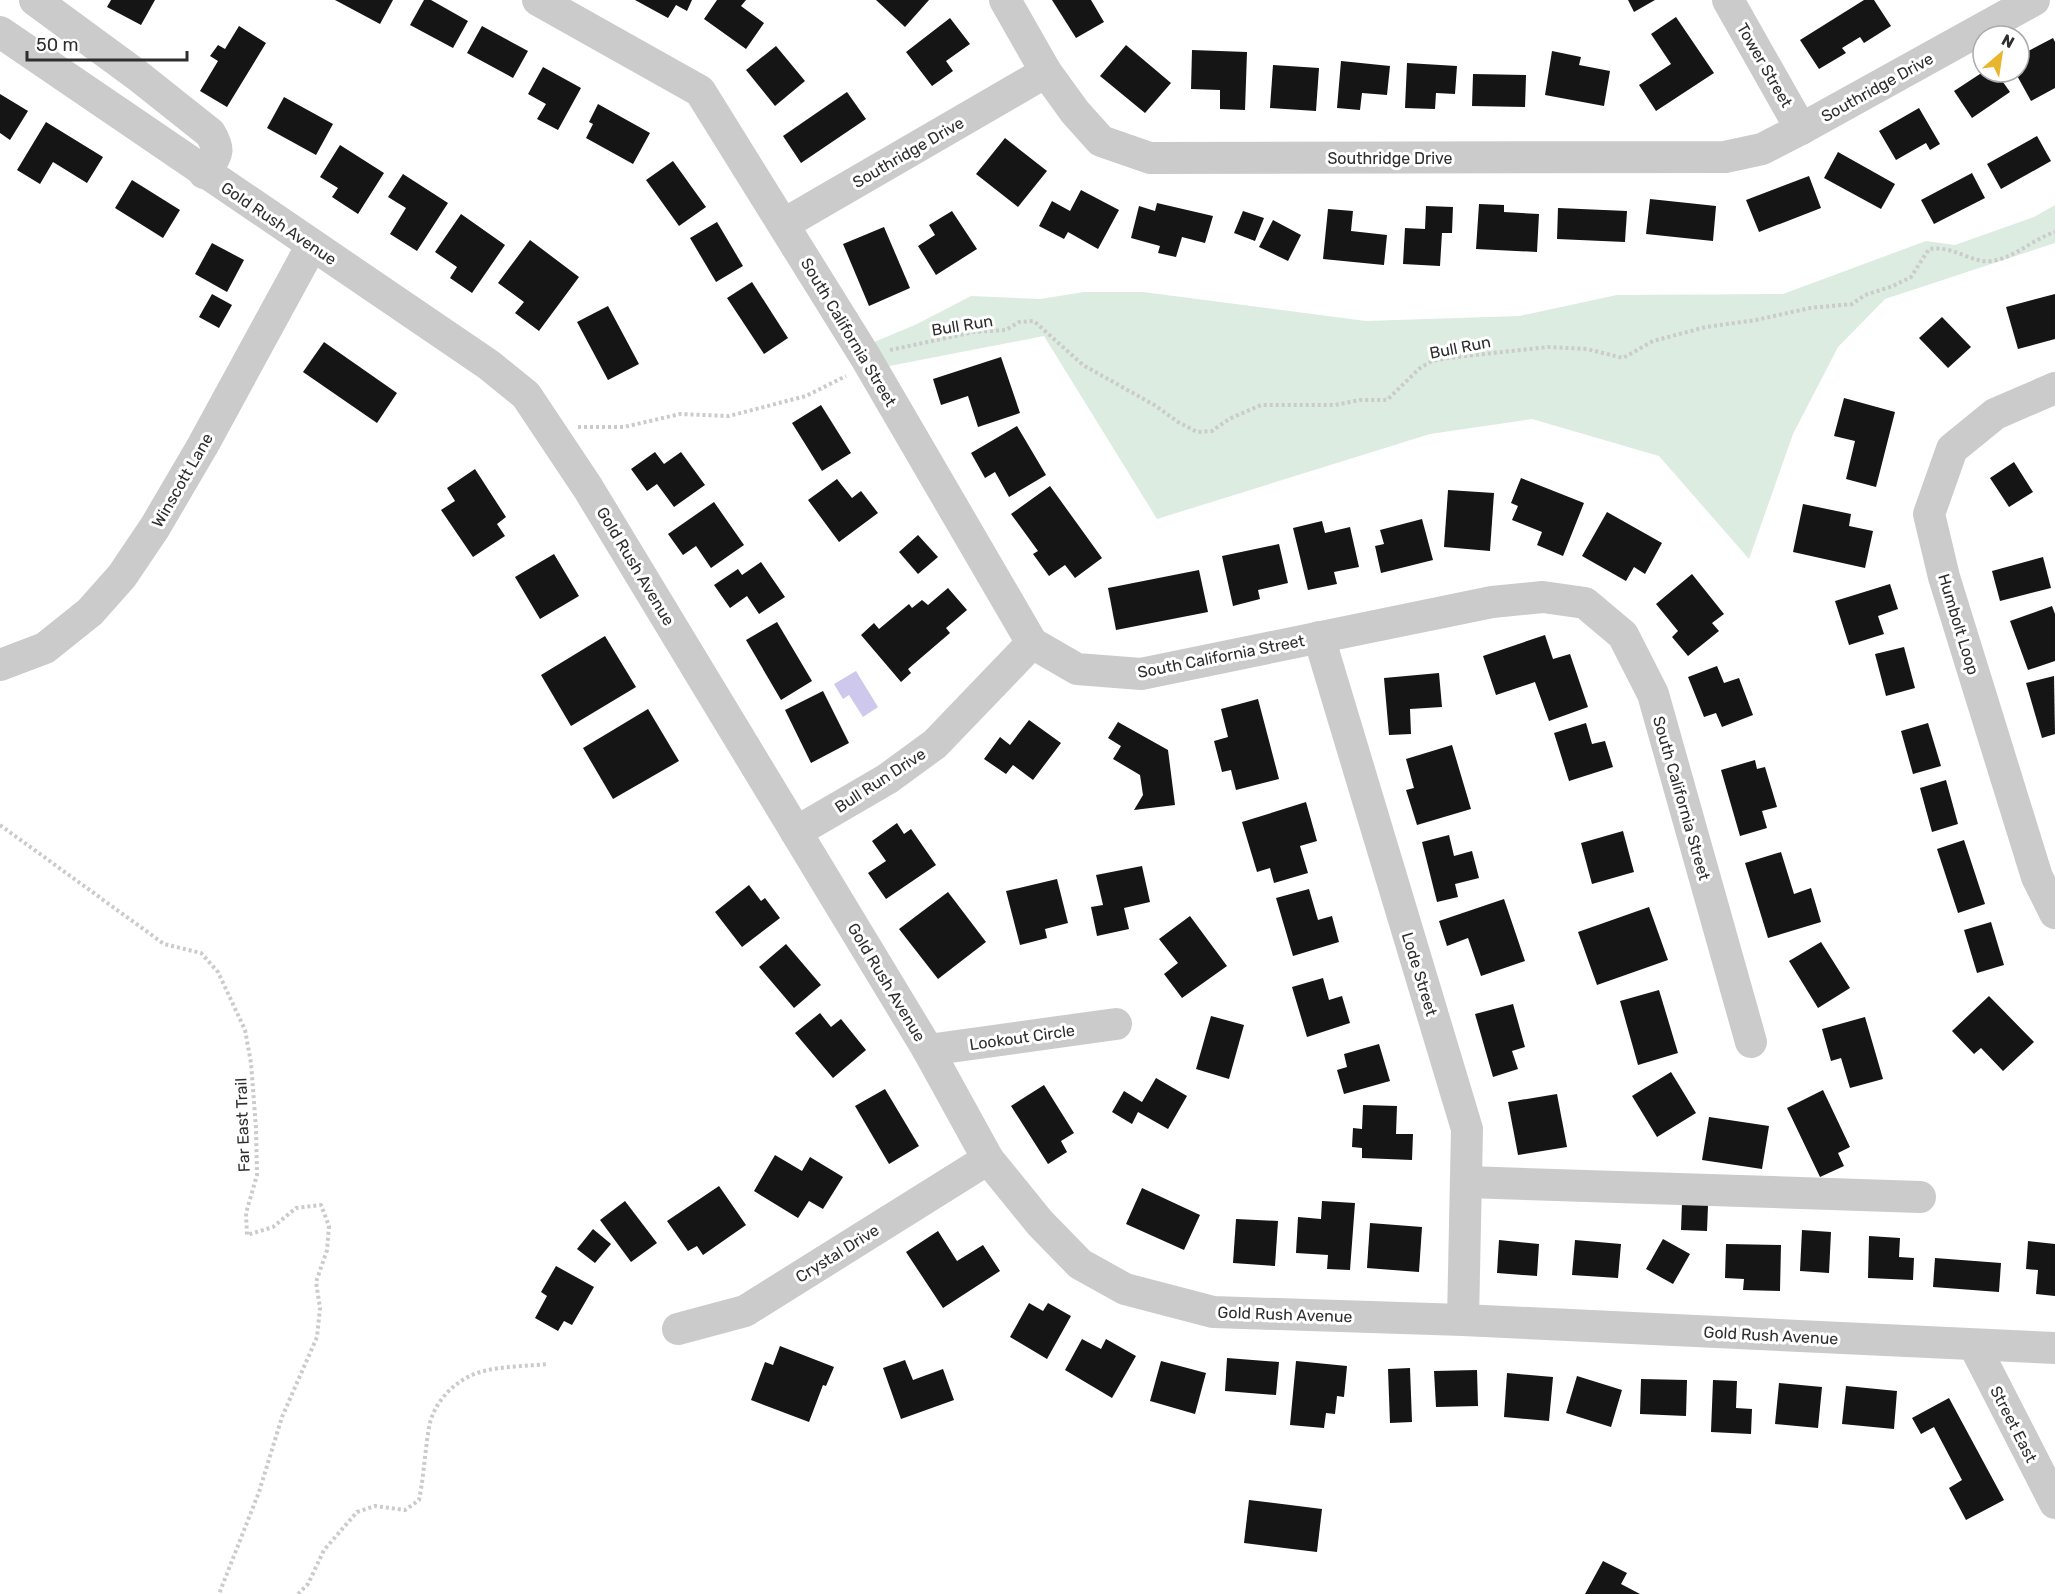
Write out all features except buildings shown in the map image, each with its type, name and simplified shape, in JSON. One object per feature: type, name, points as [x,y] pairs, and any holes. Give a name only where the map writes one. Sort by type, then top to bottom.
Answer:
[{"type":"street","points":[[35,0],[145,81],[210,133],[217,145],[216,154],[204,172]]},
{"type":"street","name":"South California Street","points":[[538,0],[700,91],[866,358],[1032,643],[1077,669],[1141,674],[1492,602],[1543,597],[1585,603],[1623,635],[1653,694],[1751,1042]]},
{"type":"street","points":[[1005,0],[1046,72]]},
{"type":"street","name":"Tower Street","points":[[1728,0],[1801,129]]},
{"type":"street","name":"Southridge Drive","points":[[784,224],[1046,72],[1075,112],[1101,141],[1150,158],[1725,157],[1762,149],[2034,0]]},
{"type":"street","name":"Gold Rush Avenue","points":[[0,32],[489,364],[526,395],[588,488],[928,1050],[988,1159],[1040,1223],[1080,1264],[1125,1289],[1213,1312],[1464,1320],[2055,1348]]},
{"type":"street","name":"Winscott Lane","points":[[0,666],[45,648],[90,612],[122,576],[155,527],[203,445],[312,245]]},
{"type":"street","name":"Humbolt Loop","points":[[2055,388],[1995,414],[1952,449],[1929,514],[1944,577],[2037,877],[2055,913]]},
{"type":"street","name":"Lode Street","points":[[1318,637],[1467,1129],[1464,1320]]},
{"type":"street","name":"Bull Run Drive","points":[[796,832],[887,779],[935,744],[1032,643]]},
{"type":"street","name":"Lookout Circle","points":[[928,1050],[1116,1024]]},
{"type":"street","name":"Crystal Drive","points":[[678,1329],[745,1311],[988,1159]]},
{"type":"street","points":[[1467,1182],[1920,1197]]},
{"type":"street","name":"Street East","points":[[1974,1345],[2055,1503]]},
{"type":"path","name":"Bull Run","points":[[889,350],[974,332],[1006,330],[1019,322],[1034,321],[1083,365],[1156,405],[1178,422],[1197,432],[1212,431],[1229,419],[1261,405],[1335,405],[1360,400],[1386,400],[1420,368],[1432,362],[1456,357],[1548,347],[1587,349],[1623,358],[1653,341],[1706,327],[1756,320],[1810,308],[1852,303],[1864,295],[1893,286],[1911,277],[1929,249],[1939,248],[1965,254],[1977,260],[1991,261],[2026,248],[2055,232]]},
{"type":"path","points":[[576,427],[624,427],[680,414],[729,416],[806,396],[850,374]]},
{"type":"path","name":"Far East Trail","points":[[0,825],[164,944],[201,953],[218,972],[245,1030],[251,1063],[257,1175],[246,1214],[247,1235],[273,1227],[296,1208],[321,1205],[329,1226],[327,1250],[316,1282],[320,1308],[317,1337],[282,1417],[260,1492],[219,1594]]},
{"type":"path","points":[[298,1594],[308,1584],[324,1550],[357,1512],[375,1506],[405,1510],[419,1500],[429,1426],[434,1410],[449,1390],[483,1371],[548,1364]]},
{"type":"green space","points":[[2055,205],[2055,243],[1885,299],[1838,347],[1793,434],[1749,559],[1659,456],[1532,419],[1430,434],[1157,519],[1044,336],[884,367],[872,343],[917,324],[971,296],[1040,299],[1084,292],[1143,292],[1366,321],[1519,316],[1617,295],[1783,294],[1926,241],[1955,245],[2034,217]]},
{"type":"shaded area","points":[[856,671],[878,707],[863,717],[849,695],[843,699],[834,684]]}]
